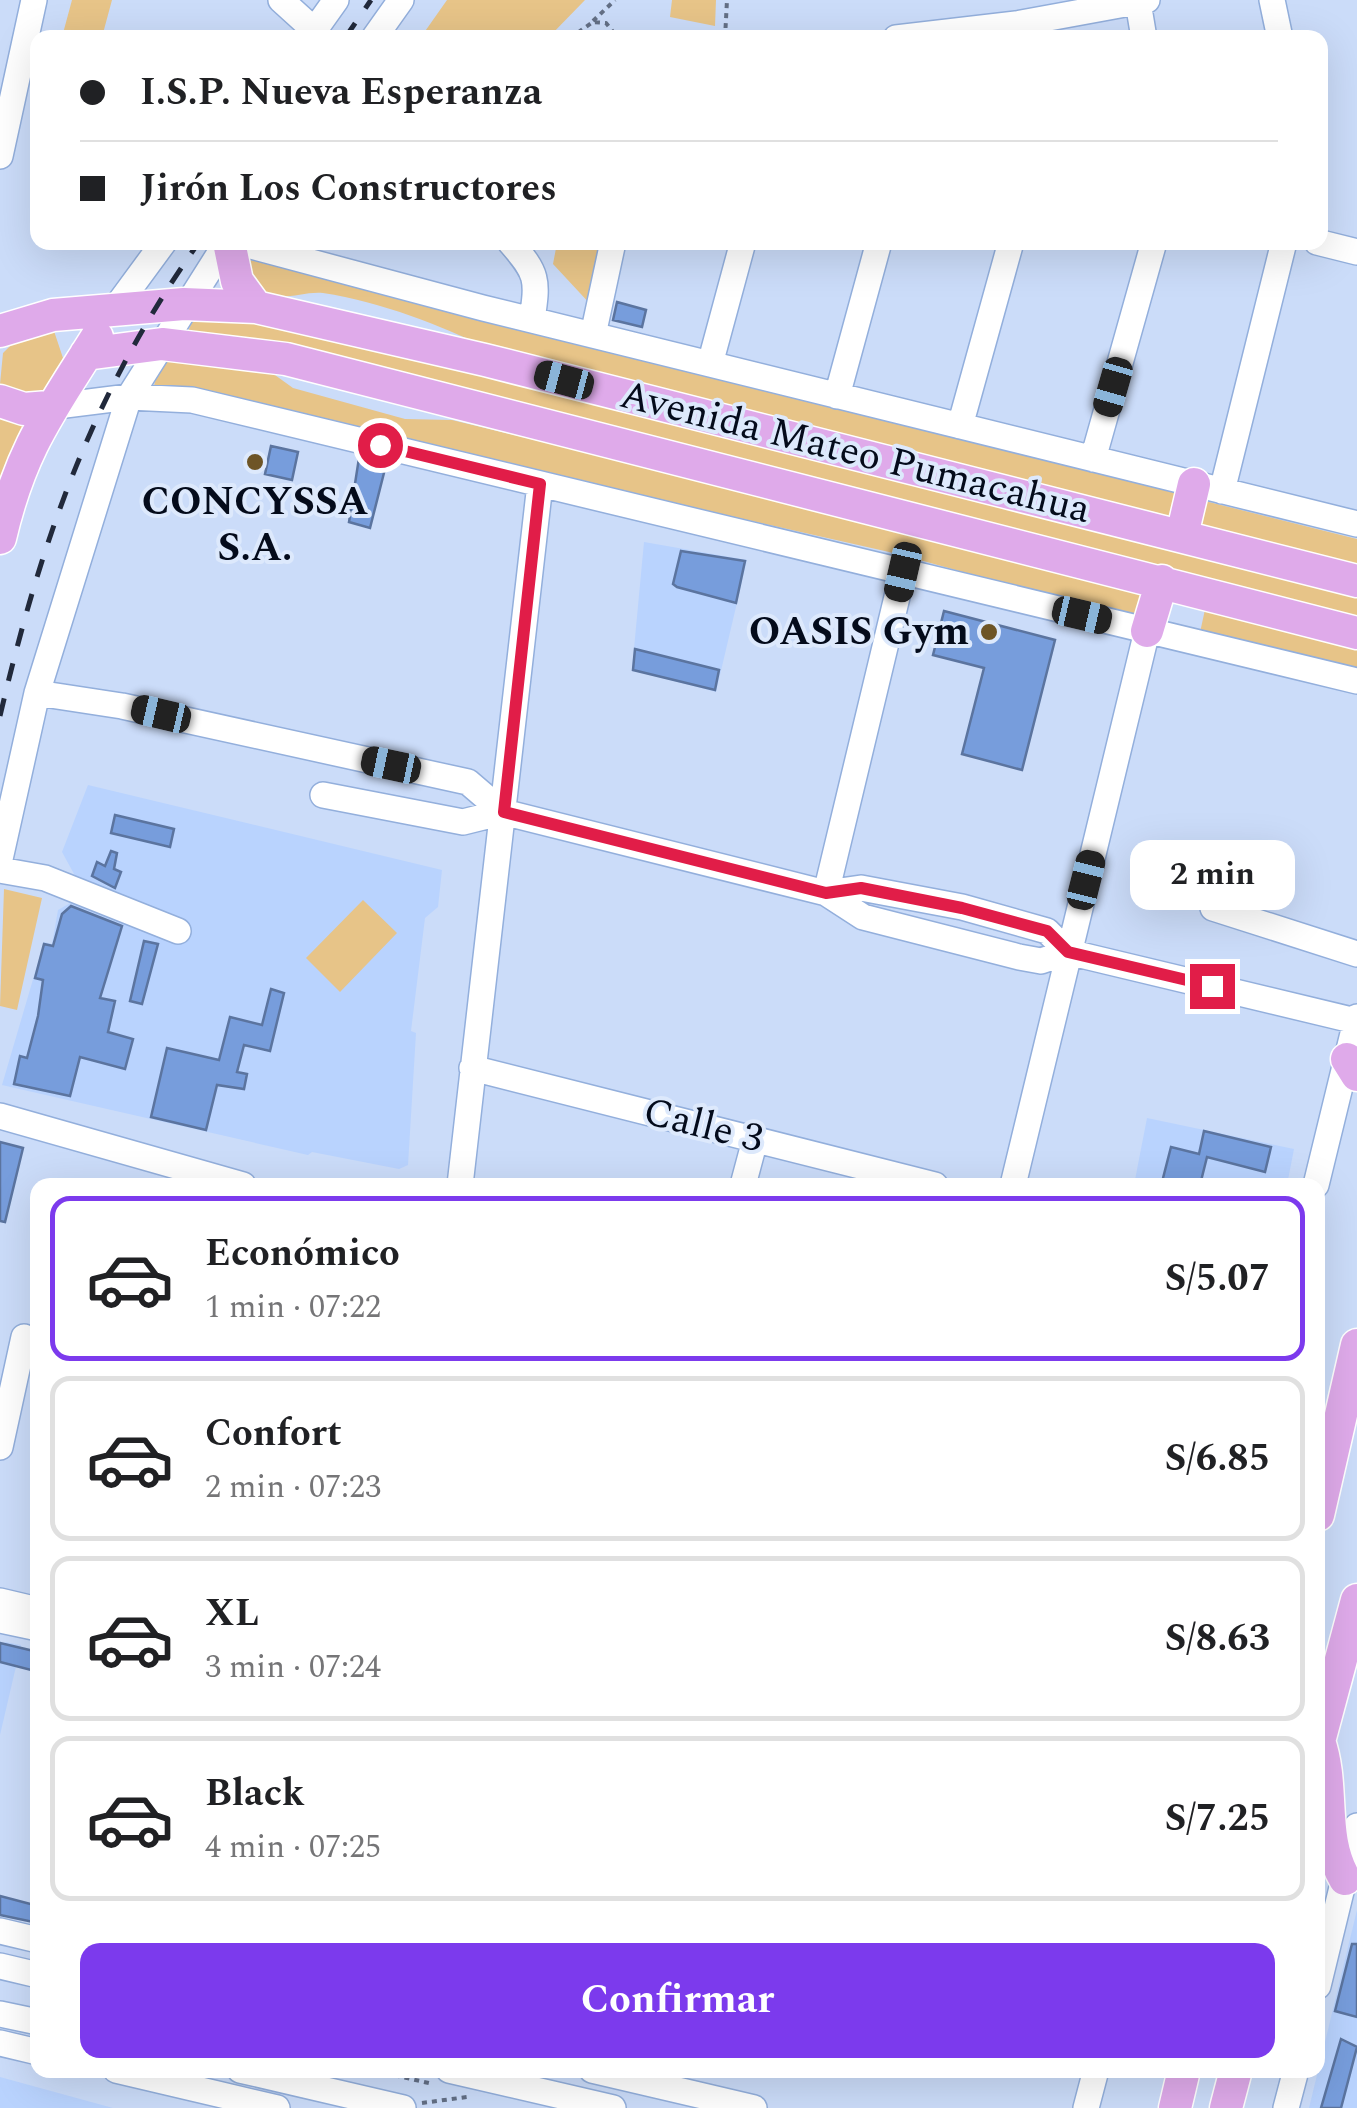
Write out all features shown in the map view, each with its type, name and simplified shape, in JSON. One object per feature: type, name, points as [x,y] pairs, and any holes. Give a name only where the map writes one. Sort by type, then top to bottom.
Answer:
[{"type":"main road","points":[[232,250],[237,281],[256,307]]},
{"type":"main road","name":"Avenida Mateo Pumacahua","points":[[0,331],[53,315],[184,304],[256,307],[564,380],[1357,581]]},
{"type":"main road","points":[[0,538],[15,478],[49,407],[114,310]]},
{"type":"main road","points":[[53,315],[70,343],[77,367]]},
{"type":"main road","name":"Avenida Mateo Pumacahua","points":[[77,367],[162,344],[286,359],[1357,633]]},
{"type":"main road","points":[[553,427],[564,380]]},
{"type":"main road","points":[[0,401],[24,409],[49,407]]},
{"type":"main road","points":[[1182,535],[1208,487]]},
{"type":"main road","points":[[1147,630],[1162,581]]},
{"type":"main road","points":[[1325,1484],[1357,1345]]},
{"type":"main road","points":[[1325,1717],[1357,1600]]},
{"type":"main road","points":[[1325,1770],[1331,1794],[1330,1846],[1351,1880]]},
{"type":"main road","points":[[1175,2108],[1182,2078]]},
{"type":"main road","points":[[1226,2108],[1234,2078]]},
{"type":"street","points":[[0,156],[10,62],[34,0]]},
{"type":"street","points":[[282,0],[308,30]]},
{"type":"street","points":[[315,30],[336,0]]},
{"type":"street","points":[[380,30],[401,0]]},
{"type":"street","points":[[1272,0],[1278,30]]},
{"type":"street","points":[[952,30],[1142,1],[1144,30]]},
{"type":"street","points":[[1328,245],[1357,252]]},
{"type":"street","points":[[114,310],[158,250]]},
{"type":"street","points":[[0,860],[37,693],[129,397],[184,304],[225,250]]},
{"type":"street","name":"Avenida Mateo Pumacahua","points":[[262,250],[1208,487],[1355,516]]},
{"type":"street","points":[[523,250],[538,283],[532,320]]},
{"type":"street","points":[[593,335],[611,250]]},
{"type":"street","points":[[710,364],[740,250]]},
{"type":"street","points":[[837,396],[877,250]]},
{"type":"street","points":[[960,426],[1009,250]]},
{"type":"street","points":[[1093,459],[1152,250]]},
{"type":"street","points":[[1208,487],[1282,250]]},
{"type":"street","points":[[49,407],[129,397],[192,400],[1357,681]]},
{"type":"street","points":[[461,1178],[540,484]]},
{"type":"street","points":[[826,893],[903,572]]},
{"type":"street","points":[[1014,1178],[1147,630]]},
{"type":"street","points":[[37,693],[122,706],[468,782],[504,812],[826,893],[863,917],[1019,957],[1041,961],[1068,952],[1356,1019],[1352,1067],[1318,1178]]},
{"type":"street","points":[[323,795],[463,822],[504,812]]},
{"type":"street","points":[[0,870],[45,878],[178,931]]},
{"type":"street","points":[[1212,908],[1357,954]]},
{"type":"street","name":"Calle 3","points":[[472,1068],[907,1178]]},
{"type":"street","points":[[0,1116],[217,1178]]},
{"type":"street","points":[[745,1178],[755,1140]]},
{"type":"street","points":[[0,1448],[21,1336]]},
{"type":"street","points":[[0,1601],[30,1608]]},
{"type":"street","points":[[0,1620],[30,1626]]},
{"type":"street","points":[[1325,1964],[1351,1880],[1357,1826]]},
{"type":"street","points":[[0,1931],[30,1938]]},
{"type":"street","points":[[0,1966],[30,1973]]},
{"type":"street","points":[[0,2014],[30,2020]]},
{"type":"street","points":[[0,2043],[30,2050]]},
{"type":"street","points":[[150,2078],[277,2108]]},
{"type":"street","points":[[282,2078],[408,2106]]},
{"type":"street","points":[[484,2078],[613,2108]]},
{"type":"street","points":[[626,2078],[754,2108]]},
{"type":"street","points":[[1086,2108],[1094,2078]]},
{"type":"street","points":[[1286,2108],[1294,2078]]},
{"type":"path","points":[[582,30],[615,0]]},
{"type":"path","points":[[725,30],[727,0]]},
{"type":"path","points":[[593,22],[606,23],[612,30]]},
{"type":"path","points":[[408,2106],[482,2096]]},
{"type":"shaded area","points":[[72,0],[112,0],[104,30],[64,30]]},
{"type":"shaded area","points":[[447,0],[585,0],[556,30],[426,30]]},
{"type":"shaded area","points":[[672,0],[716,0],[715,26],[670,17]]},
{"type":"shaded area","points":[[556,250],[604,250],[592,306],[553,264]]},
{"type":"shaded area","points":[[246,259],[1177,492],[1168,527],[492,350],[431,323],[367,302],[323,293],[269,295],[251,282]]},
{"type":"shaded area","points":[[200,302],[1357,590],[1357,630],[187,334]]},
{"type":"shaded area","points":[[54,331],[63,358],[50,396],[4,391],[0,384],[3,353],[14,342]]},
{"type":"shaded area","points":[[168,358],[268,370],[293,388],[405,419],[452,420],[1151,590],[1143,622],[898,554],[154,386],[158,370]]},
{"type":"shaded area","points":[[0,413],[34,422],[0,504]]},
{"type":"shaded area","points":[[1205,501],[1357,539],[1357,571],[1198,534]]},
{"type":"shaded area","points":[[644,542],[747,560],[716,692],[632,670]]},
{"type":"shaded area","points":[[1206,605],[1357,640],[1357,674],[1199,637]]},
{"type":"shaded area","points":[[88,785],[442,870],[438,907],[425,918],[411,1031],[416,1033],[408,1165],[399,1169],[312,1152],[308,1155],[2,1085],[44,942],[52,944],[58,910],[72,902],[79,883],[62,852]]},
{"type":"shaded area","points":[[4,889],[42,898],[17,1010],[0,1006]]},
{"type":"shaded area","points":[[363,900],[397,933],[340,992],[306,958]]},
{"type":"shaded area","points":[[1147,1118],[1294,1149],[1288,1178],[1135,1178]]},
{"type":"shaded area","points":[[5,1642],[21,1645],[0,1735],[0,1663]]},
{"type":"shaded area","points":[[1357,1910],[1357,2108],[1309,2108],[1316,2078],[1325,2078],[1325,2042]]},
{"type":"shaded area","points":[[0,2077],[113,2108],[0,2108]]},
{"type":"building","points":[[617,302],[646,310],[642,327],[613,320]]},
{"type":"building","points":[[271,446],[298,452],[292,480],[265,474]]},
{"type":"building","points":[[359,458],[386,465],[370,528],[349,522]]},
{"type":"building","points":[[681,551],[745,561],[736,603],[673,584]]},
{"type":"building","points":[[944,611],[1055,640],[1022,770],[962,754],[984,668],[933,655]]},
{"type":"building","points":[[635,649],[719,670],[715,690],[633,670]]},
{"type":"building","points":[[115,815],[174,829],[170,847],[111,833]]},
{"type":"building","points":[[111,851],[117,853],[114,869],[121,872],[115,888],[92,876],[97,862],[105,866]]},
{"type":"building","points":[[71,906],[122,926],[100,998],[115,1001],[108,1032],[133,1039],[125,1069],[80,1057],[70,1096],[14,1084],[20,1056],[27,1058],[38,1016],[43,980],[35,978],[44,944],[53,946],[62,914]]},
{"type":"building","points":[[144,941],[158,944],[142,1004],[130,1001]]},
{"type":"building","points":[[271,989],[284,993],[270,1051],[244,1045],[237,1072],[247,1074],[244,1089],[217,1085],[206,1130],[151,1117],[167,1048],[219,1060],[230,1017],[262,1025]]},
{"type":"building","points":[[1204,1131],[1271,1147],[1265,1172],[1207,1157],[1202,1178],[1163,1178],[1171,1147],[1199,1154]]},
{"type":"building","points":[[0,1142],[23,1148],[5,1222],[0,1221]]},
{"type":"building","points":[[0,1643],[30,1650],[30,1670],[0,1662]]},
{"type":"building","points":[[0,1896],[30,1904],[30,1921],[0,1915]]},
{"type":"building","points":[[1352,1944],[1357,1944],[1357,2017],[1335,2011]]},
{"type":"building","points":[[1341,2039],[1357,2047],[1341,2108],[1321,2108]]},
{"type":"railway","points":[[350,30],[371,0]]},
{"type":"railway","points":[[0,716],[34,588],[75,469],[129,355],[194,250]]},
{"type":"place","name":"CONCYSSA S.A.","points":[[255,462]]},
{"type":"place","name":"OASIS Gym","points":[[989,632]]},
{"type":"route","points":[[380,445],[540,484],[504,812],[826,893],[861,888],[962,908],[1047,931],[1068,952],[1212,986]]}]
